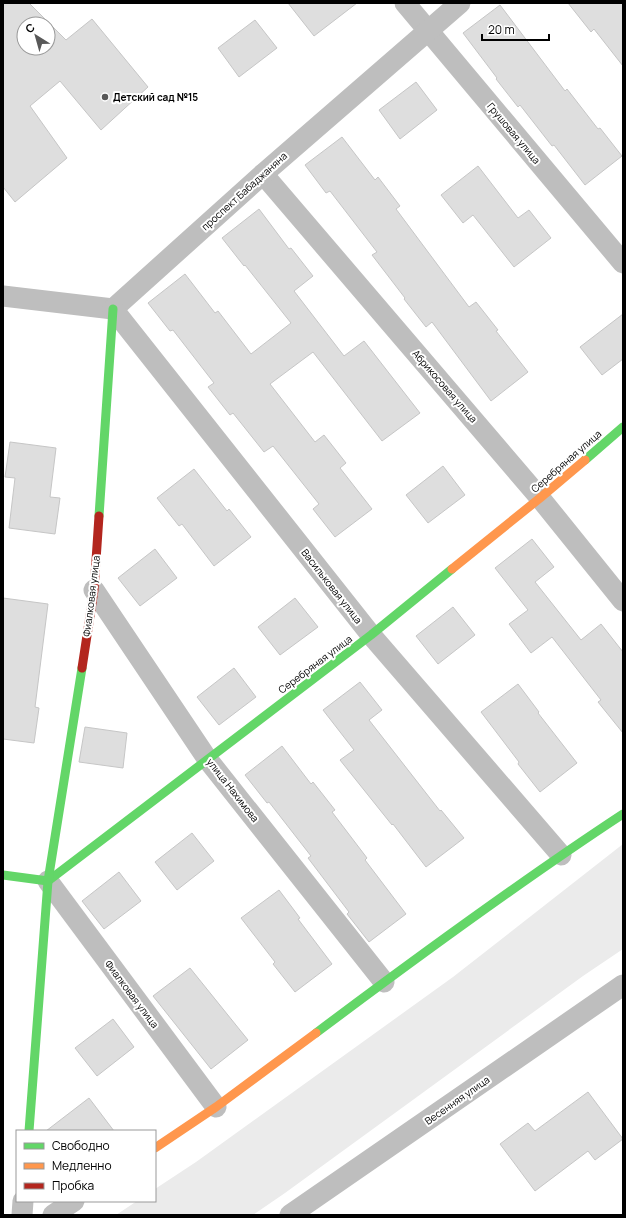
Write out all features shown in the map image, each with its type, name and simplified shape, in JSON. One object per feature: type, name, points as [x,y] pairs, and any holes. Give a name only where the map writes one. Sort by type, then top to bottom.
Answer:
[{"type":"street","name":"Грушовая улица","points":[[405,3],[623,263]]},
{"type":"street","name":"проспект Бабаджаняна","points":[[113,309],[263,174],[427,30],[460,3]]},
{"type":"street","name":"Абрикосовая улица","points":[[263,174],[540,498],[623,601]]},
{"type":"street","points":[[3,296],[113,309]]},
{"type":"street","name":"Фиалковая улица","points":[[29,1130],[48,881],[94,590],[113,309]]},
{"type":"street","name":"Васильковая улица","points":[[113,309],[371,635],[561,855]]},
{"type":"street","name":"Серебряная улица","points":[[48,881],[371,635],[540,498],[623,427]]},
{"type":"street","name":"улица Нахимова","points":[[94,590],[208,760],[384,982]]},
{"type":"street","points":[[156,1147],[216,1108],[384,982],[561,855],[623,814]]},
{"type":"street","points":[[3,875],[48,881]]},
{"type":"street","name":"Фиалковая улица","points":[[48,881],[216,1108]]},
{"type":"street","name":"Весенняя улица","points":[[290,1215],[623,985]]},
{"type":"street","points":[[22,1215],[23,1202]]},
{"type":"street","points":[[53,1215],[72,1202]]},
{"type":"shaded area","points":[[623,844],[623,949],[583,976],[253,1215],[116,1215],[136,1202],[156,1202],[156,1188],[196,1162],[453,977]]},
{"type":"building","name":"Детский сад №15","points":[[3,3],[29,3],[42,16],[16,16],[16,56],[56,56],[56,30],[66,40],[92,19],[148,87],[101,130],[60,81],[30,106],[67,158],[15,202],[3,187]]},
{"type":"building","points":[[288,3],[357,3],[314,36]]},
{"type":"building","points":[[568,3],[623,3],[623,66],[594,29],[591,32]]},
{"type":"building","points":[[500,5],[565,91],[567,89],[598,129],[600,128],[622,156],[585,185],[520,105],[518,107],[463,33]]},
{"type":"building","points":[[255,20],[277,48],[239,77],[218,48]]},
{"type":"building","points":[[416,82],[437,110],[400,139],[379,110]]},
{"type":"building","points":[[342,137],[375,180],[378,177],[400,206],[396,209],[469,307],[476,302],[498,330],[496,331],[528,372],[491,401],[432,322],[426,327],[372,255],[377,252],[330,191],[326,193],[305,165]]},
{"type":"building","points":[[478,166],[518,218],[529,210],[551,238],[514,267],[473,215],[463,223],[441,195]]},
{"type":"building","points":[[259,209],[289,249],[291,248],[313,276],[294,291],[344,356],[364,341],[420,413],[382,441],[313,352],[270,384],[315,442],[324,435],[346,463],[340,468],[372,509],[335,537],[313,509],[319,504],[273,446],[264,452],[233,413],[230,415],[208,387],[214,383],[173,330],[170,331],[148,303],[185,274],[215,313],[218,311],[251,354],[291,323],[222,238]]},
{"type":"building","points":[[623,314],[623,359],[602,375],[580,347]]},
{"type":"building","points":[[10,442],[56,448],[50,497],[60,498],[55,534],[9,528],[15,478],[5,477]]},
{"type":"building","points":[[443,466],[465,495],[428,523],[406,495]]},
{"type":"building","points":[[194,469],[227,511],[229,509],[251,537],[214,566],[182,524],[179,526],[157,498]]},
{"type":"building","points":[[532,539],[554,567],[535,582],[581,640],[601,624],[623,652],[623,733],[598,702],[601,700],[552,637],[531,653],[509,624],[528,610],[495,568]]},
{"type":"building","points":[[155,549],[177,578],[140,606],[118,578]]},
{"type":"building","points":[[3,598],[48,604],[35,707],[39,708],[34,743],[3,739]]},
{"type":"building","points":[[295,598],[318,627],[280,655],[258,627]]},
{"type":"building","points":[[453,607],[475,635],[438,664],[416,636]]},
{"type":"building","points":[[234,668],[256,697],[219,725],[197,697]]},
{"type":"building","points":[[360,682],[382,710],[369,720],[440,811],[441,810],[464,838],[426,867],[393,824],[392,825],[340,760],[354,750],[323,710]]},
{"type":"building","points":[[518,684],[539,712],[538,713],[577,763],[540,792],[481,712]]},
{"type":"building","points":[[85,727],[127,733],[123,768],[79,762]]},
{"type":"building","points":[[282,746],[311,784],[313,782],[335,810],[332,812],[367,858],[365,860],[406,914],[369,942],[347,914],[349,912],[308,858],[311,856],[269,802],[267,803],[245,775]]},
{"type":"building","points":[[192,833],[214,861],[177,890],[155,862]]},
{"type":"building","points":[[119,872],[141,901],[104,929],[82,901]]},
{"type":"building","points":[[279,890],[300,918],[298,919],[332,964],[295,992],[273,964],[275,962],[241,918]]},
{"type":"building","points":[[190,968],[248,1040],[211,1069],[153,996]]},
{"type":"building","points":[[113,1019],[134,1047],[97,1076],[75,1048]]},
{"type":"building","points":[[588,1092],[623,1139],[595,1160],[588,1151],[535,1191],[500,1144],[528,1123],[535,1131]]},
{"type":"building","points":[[89,1098],[113,1130],[47,1130]]},
{"type":"traffic: fast","points":[[99,516],[113,309]]},
{"type":"traffic: fast","points":[[585,460],[623,427]]},
{"type":"traffic: fast","points":[[3,875],[48,881],[371,635],[452,569]]},
{"type":"traffic: fast","points":[[29,1130],[48,881],[82,668]]},
{"type":"traffic: fast","points":[[316,1033],[468,921],[623,814]]},
{"type":"traffic: slow","points":[[452,569],[585,460]]},
{"type":"traffic: slow","points":[[156,1147],[216,1107],[316,1033]]},
{"type":"traffic: jam","points":[[82,668],[94,590],[99,516]]},
{"type":"place","name":"Детский сад №15","points":[[105,97]]}]
